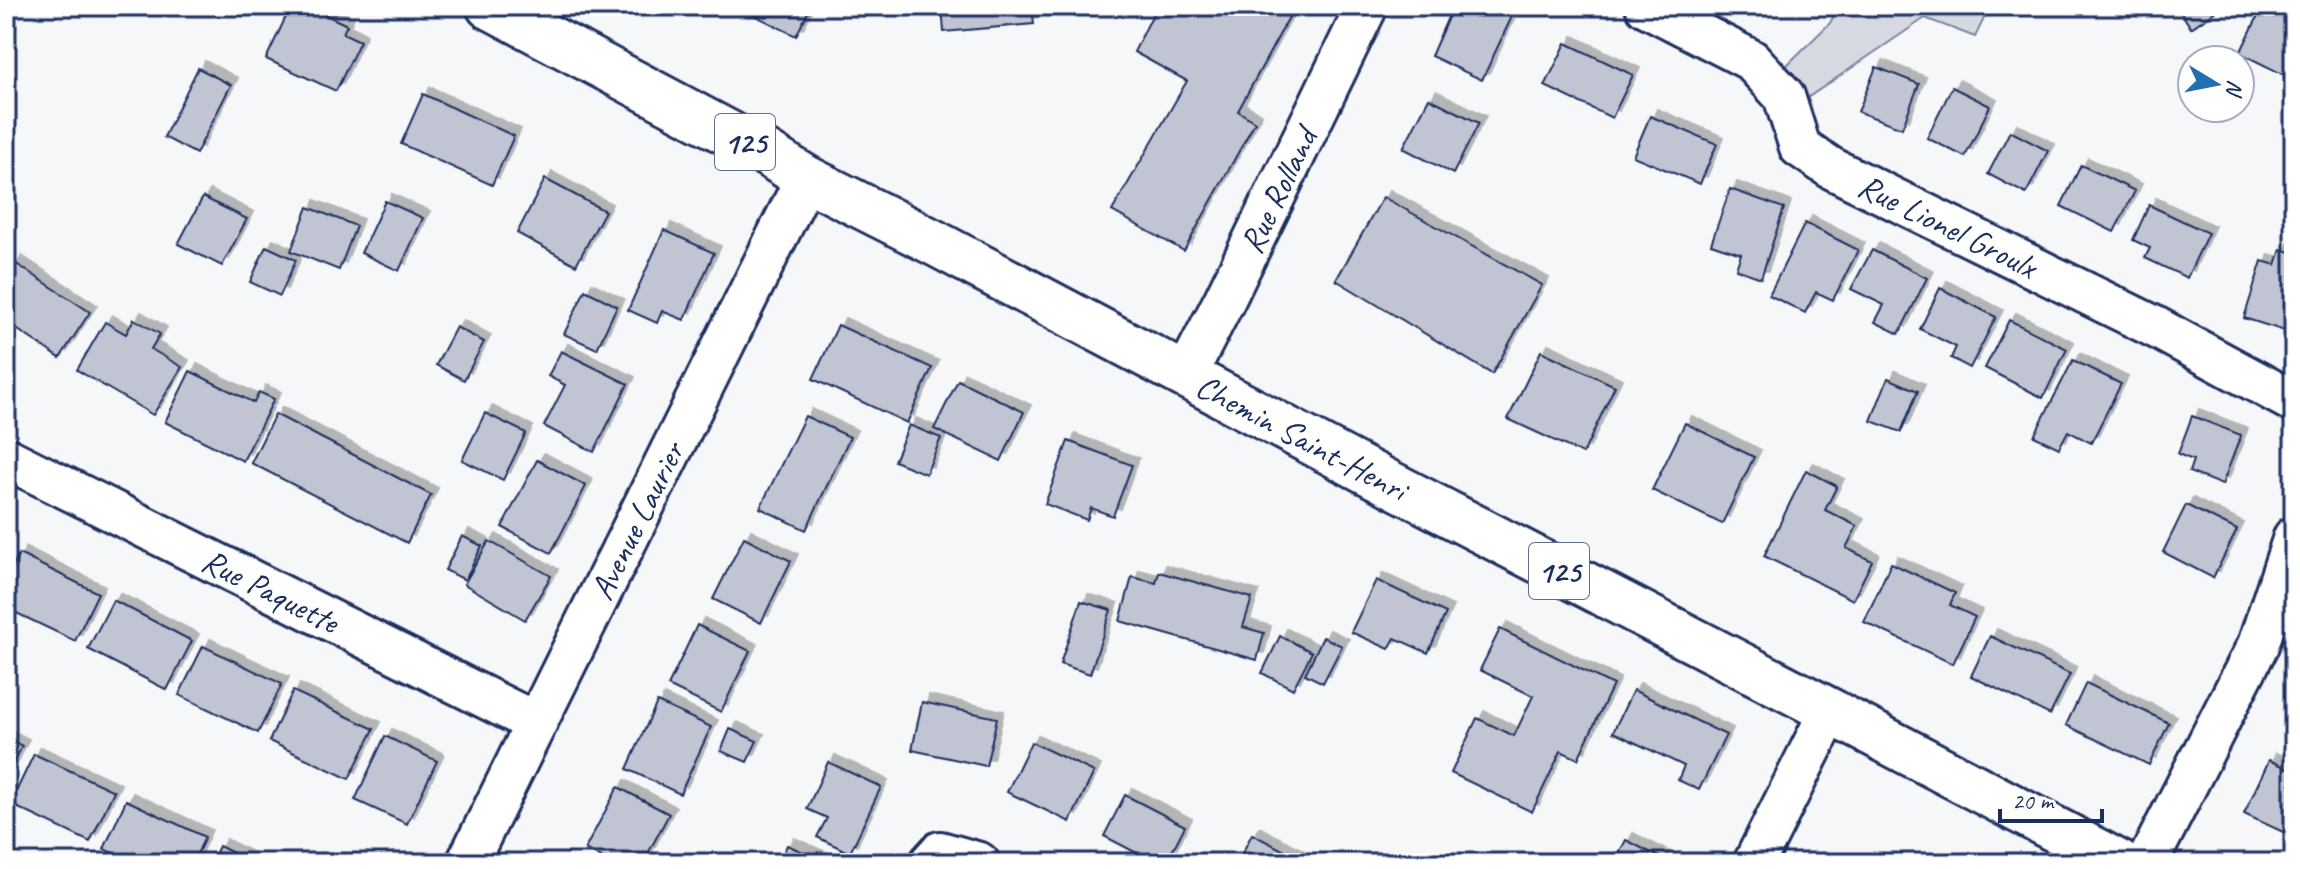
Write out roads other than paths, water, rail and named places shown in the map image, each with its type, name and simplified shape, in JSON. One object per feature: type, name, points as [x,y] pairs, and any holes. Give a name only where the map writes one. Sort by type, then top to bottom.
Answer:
[{"type":"main road","name":"Chemin Saint-Henri","points":[[489,6],[764,152],[806,178],[2119,863]]},
{"type":"street","name":"Rue Rolland","points":[[1186,375],[1367,6]]},
{"type":"street","name":"Rue Lionel Groulx","points":[[1646,6],[1751,60],[1784,96],[1800,147],[1831,168],[2157,328],[2294,402]]},
{"type":"street","name":"Avenue Laurier","points":[[467,863],[806,178]]},
{"type":"street","name":"Rue Paquette","points":[[6,458],[536,723]]},
{"type":"street","points":[[2147,863],[2258,645],[2294,537]]},
{"type":"street","points":[[1754,863],[1830,711]]},
{"type":"street","points":[[930,863],[940,852],[979,863]]}]
